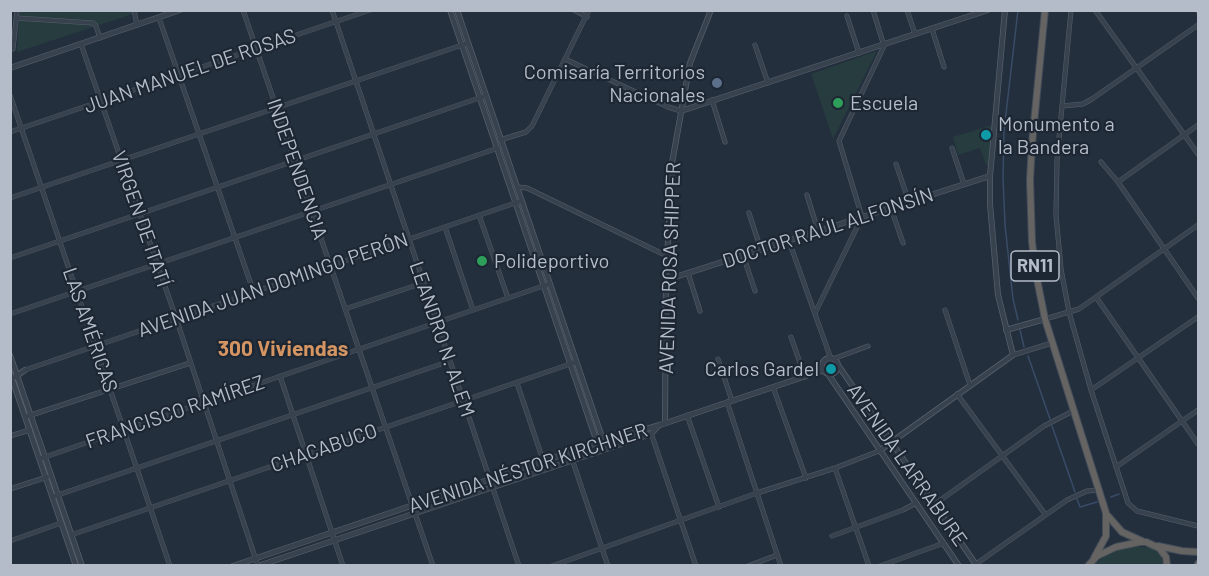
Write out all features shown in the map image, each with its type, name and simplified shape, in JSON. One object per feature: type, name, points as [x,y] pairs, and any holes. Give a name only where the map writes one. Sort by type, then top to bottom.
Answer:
[{"type":"highway","name":"RN11","points":[[1045,10],[1032,144],[1030,180],[1032,242],[1045,319],[1106,513],[1106,536],[1088,566]]},
{"type":"highway","name":"RN11","points":[[1106,513],[1122,532],[1150,544],[1198,552]]},
{"type":"highway","name":"RN11","points":[[1094,558],[1123,544],[1150,544]]},
{"type":"highway","points":[[1150,544],[1164,553],[1167,566]]},
{"type":"street","points":[[13,49],[17,10]]},
{"type":"street","points":[[134,10],[137,25]]},
{"type":"street","points":[[10,68],[180,10]]},
{"type":"street","name":"INDEPENDENCIA","points":[[243,10],[433,566]]},
{"type":"street","name":"LEANDRO N. ALEM","points":[[332,10],[519,566]]},
{"type":"street","name":"JUAN MANUEL DE ROSAS","points":[[10,132],[370,10]]},
{"type":"street","points":[[450,10],[502,143],[546,285]]},
{"type":"street","points":[[457,10],[479,97],[515,203],[606,449]]},
{"type":"street","points":[[574,10],[587,16]]},
{"type":"street","points":[[10,314],[497,148],[502,143],[526,132],[532,126],[590,10]]},
{"type":"street","name":"AVENIDA ROSA SHIPPER","points":[[662,424],[670,185],[690,63],[711,10]]},
{"type":"street","points":[[815,312],[862,217],[839,141],[884,46],[873,10]]},
{"type":"street","points":[[907,10],[915,35]]},
{"type":"street","points":[[565,59],[681,111],[988,10]]},
{"type":"street","points":[[1005,10],[990,176],[990,207],[998,295],[1013,355]]},
{"type":"street","points":[[1071,10],[1057,160],[1056,215],[1061,269],[1069,312],[1091,390],[1131,508],[1198,526]]},
{"type":"street","points":[[1095,10],[1198,154]]},
{"type":"street","points":[[847,16],[859,54]]},
{"type":"street","points":[[16,18],[93,23],[100,38]]},
{"type":"street","points":[[159,18],[233,238],[254,293]]},
{"type":"street","points":[[1062,106],[1083,104],[1092,99],[1198,25]]},
{"type":"street","points":[[932,29],[944,67]]},
{"type":"street","name":"VIRGEN DE ITATÍ","points":[[81,44],[176,318],[258,566]]},
{"type":"street","points":[[10,198],[465,44]]},
{"type":"street","points":[[755,45],[768,82]]},
{"type":"street","name":"LAS AMÉRICAS","points":[[10,95],[170,566]]},
{"type":"street","points":[[10,258],[485,96]]},
{"type":"street","points":[[712,100],[725,142]]},
{"type":"street","points":[[1118,182],[1198,125]]},
{"type":"street","points":[[495,142],[502,143]]},
{"type":"street","points":[[952,148],[964,184]]},
{"type":"street","points":[[1101,162],[1118,182],[1198,298]]},
{"type":"street","points":[[896,164],[909,202]]},
{"type":"street","name":"DOCTOR RAÚL ALFONSÍN","points":[[666,280],[990,176]]},
{"type":"street","points":[[510,188],[527,188],[667,256]]},
{"type":"street","points":[[807,195],[818,231]]},
{"type":"street","name":"AVENIDA JUAN DOMINGO PERÓN","points":[[13,375],[95,345],[521,201]]},
{"type":"street","points":[[891,208],[903,243]]},
{"type":"street","points":[[749,213],[761,250]]},
{"type":"street","points":[[479,215],[508,298]]},
{"type":"street","points":[[1006,330],[1079,309],[1198,225]]},
{"type":"street","points":[[445,227],[473,310]]},
{"type":"street","points":[[789,241],[832,359],[838,365],[835,372],[826,372],[823,366],[825,361],[832,359],[868,346]]},
{"type":"street","points":[[743,255],[755,291]]},
{"type":"street","points":[[688,273],[700,311]]},
{"type":"street","points":[[345,309],[423,283]]},
{"type":"street","name":"FRANCISCO RAMÍREZ","points":[[42,458],[546,285]]},
{"type":"street","points":[[1096,297],[1198,444]]},
{"type":"street","points":[[945,310],[970,385]]},
{"type":"street","points":[[1091,390],[1198,317]]},
{"type":"street","points":[[792,337],[805,377]]},
{"type":"street","points":[[552,566],[879,451],[1013,355],[1052,343]]},
{"type":"street","points":[[10,355],[13,375],[49,477],[76,566]]},
{"type":"street","points":[[717,359],[781,566]]},
{"type":"street","points":[[55,496],[450,362]]},
{"type":"street","points":[[28,416],[190,363]]},
{"type":"street","points":[[573,363],[600,451]]},
{"type":"street","name":"CHACABUCO","points":[[71,534],[573,363]]},
{"type":"street","name":"AVENIDA LARRABURE","points":[[838,365],[977,565]]},
{"type":"street","name":"AVENIDA NÉSTOR KIRCHNER","points":[[233,566],[603,441],[826,372]]},
{"type":"street","name":"AVENIDA LARRABURE","points":[[826,372],[959,566]]},
{"type":"street","points":[[280,376],[343,566]]},
{"type":"street","points":[[517,382],[546,469]]},
{"type":"street","points":[[772,387],[806,478]]},
{"type":"street","points":[[957,394],[1045,514]]},
{"type":"street","points":[[1116,467],[1198,410]]},
{"type":"street","points":[[935,504],[1044,426],[1075,411]]},
{"type":"street","points":[[687,415],[719,507]]},
{"type":"street","points":[[28,416],[30,430],[42,458]]},
{"type":"street","points":[[258,566],[651,434],[662,424]]},
{"type":"street","points":[[649,427],[696,566]]},
{"type":"street","points":[[10,436],[30,430]]},
{"type":"street","points":[[570,453],[608,566]]},
{"type":"street","points":[[835,468],[869,566]]},
{"type":"street","points":[[10,489],[49,477]]},
{"type":"street","points":[[977,565],[1045,514],[1080,494],[1099,490]]},
{"type":"street","points":[[55,496],[82,566]]},
{"type":"street","points":[[832,536],[916,503]]},
{"type":"street","points":[[10,541],[62,524]]},
{"type":"street","points":[[880,566],[944,543]]},
{"type":"street","points":[[747,566],[777,555]]},
{"type":"green space","points":[[19,11],[142,11],[17,52]]},
{"type":"green space","points":[[877,51],[833,139],[811,74]]},
{"type":"green space","points":[[992,125],[989,166],[986,165],[980,148],[958,155],[953,137]]},
{"type":"green space","points":[[1132,546],[1152,548],[1161,556],[1163,565],[1093,566],[1103,557]]},
{"type":"waterway","points":[[1018,10],[1004,131],[1003,177],[1005,225],[1013,299],[1018,320]]},
{"type":"waterway","points":[[1020,330],[1024,347]]},
{"type":"waterway","points":[[1028,356],[1050,419]]},
{"type":"waterway","points":[[1052,426],[1075,492]]},
{"type":"waterway","points":[[1111,497],[1119,494]]},
{"type":"waterway","points":[[1077,499],[1080,507],[1097,502]]},
{"type":"place","name":"Comisaría Territorios Nacionales","points":[[717,83]]},
{"type":"place","name":"Escuela","points":[[838,103]]},
{"type":"place","name":"Monumento a la Bandera","points":[[986,135]]},
{"type":"place","name":"Polideportivo","points":[[482,261]]},
{"type":"place","name":"Carlos Gardel","points":[[831,369]]},
{"type":"district","name":"300 Viviendas","points":[[283,349]]}]
